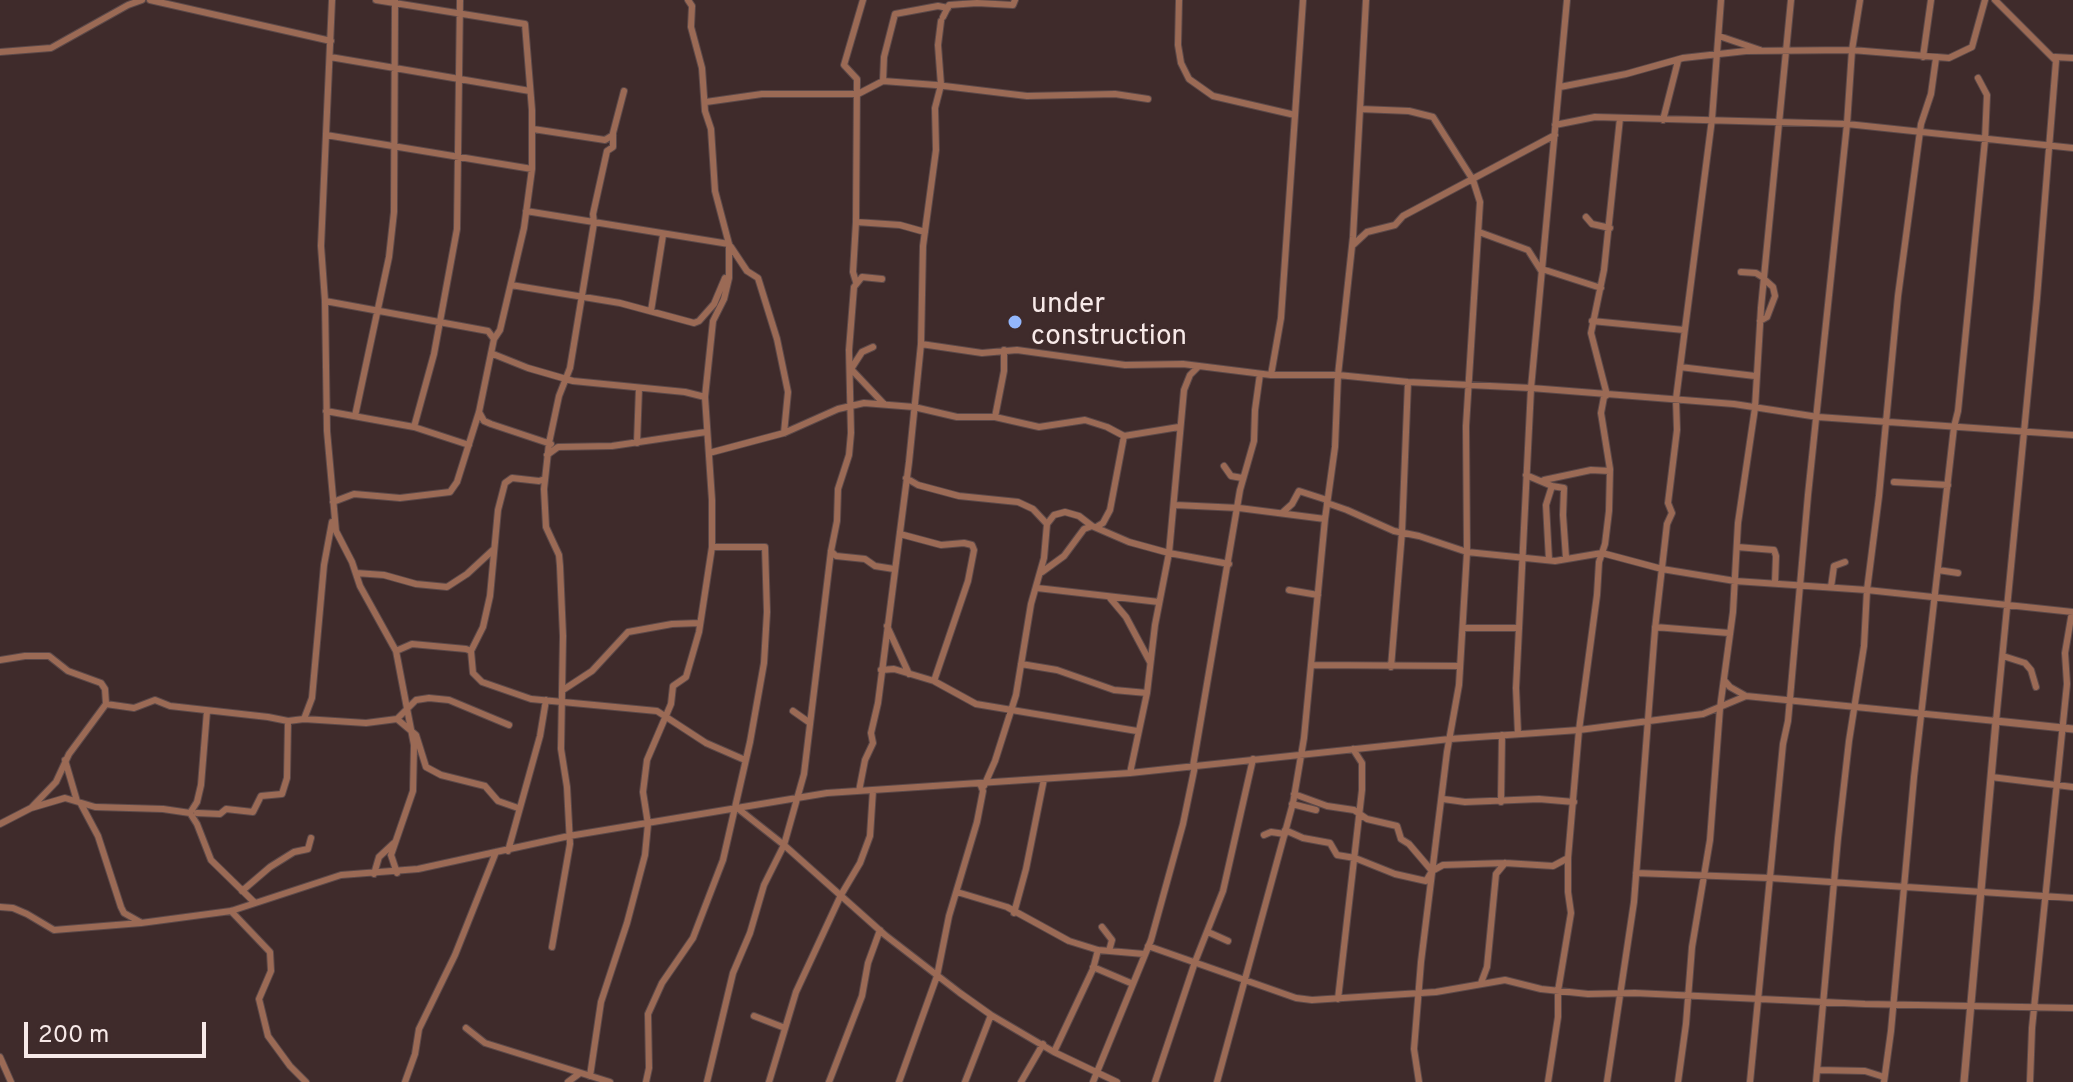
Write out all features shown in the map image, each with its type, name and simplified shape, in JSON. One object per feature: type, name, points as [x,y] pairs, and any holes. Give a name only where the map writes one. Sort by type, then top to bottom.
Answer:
[{"type":"street","points":[[0,52],[51,48],[142,0]]},
{"type":"street","points":[[150,0],[166,1],[331,41]]},
{"type":"street","points":[[332,0],[321,242],[326,411],[336,531],[396,651],[416,761],[415,780],[394,843],[392,861],[397,873]]},
{"type":"street","points":[[333,502],[354,494],[400,498],[445,494],[454,488],[479,412],[494,339],[500,330],[532,169],[533,129],[524,23],[376,0]]},
{"type":"street","points":[[414,427],[434,354],[456,238],[460,0]]},
{"type":"street","points":[[590,1076],[601,1002],[645,855],[648,824],[643,805],[647,760],[671,704],[673,686],[686,677],[700,623],[712,547],[705,397],[711,327],[724,299],[729,278],[729,244],[715,191],[711,129],[705,111],[699,52],[690,19],[692,6],[688,0]]},
{"type":"street","points":[[707,1082],[733,973],[750,933],[764,885],[784,845],[804,774],[837,521],[838,489],[849,455],[852,405],[849,350],[856,282],[853,272],[858,94],[857,79],[844,65],[854,22],[863,0]]},
{"type":"street","points":[[859,791],[865,760],[873,743],[871,733],[900,534],[921,344],[921,269],[936,150],[935,108],[941,85],[938,45],[942,19],[949,5],[1013,5],[1015,0]]},
{"type":"street","points":[[1179,0],[1178,45],[1181,63],[1189,79],[1213,96],[1295,115]]},
{"type":"street","points":[[1271,375],[1281,318],[1303,0]]},
{"type":"street","points":[[1217,1082],[1285,832],[1301,754],[1335,447],[1338,375],[1352,246],[1366,0]]},
{"type":"street","points":[[1518,734],[1515,706],[1531,388],[1567,0]]},
{"type":"street","points":[[1607,1082],[1636,873],[1655,627],[1667,524],[1672,513],[1668,503],[1677,430],[1676,399],[1712,119],[1721,0]]},
{"type":"street","points":[[1678,1082],[1692,947],[1711,828],[1720,708],[1755,408],[1755,376],[1791,0]]},
{"type":"street","points":[[1750,1082],[1852,50],[1860,0]]},
{"type":"street","points":[[1923,57],[1931,0]]},
{"type":"street","points":[[1560,87],[1717,54],[1852,50],[1936,58],[1957,56],[1972,47],[1985,0]]},
{"type":"street","points":[[1995,0],[2055,57],[2073,58]]},
{"type":"street","points":[[355,416],[379,312],[391,242],[395,146],[395,1]]},
{"type":"street","points":[[883,81],[884,57],[895,14],[938,6],[948,8]]},
{"type":"street","points":[[1719,36],[1750,44],[1765,52]]},
{"type":"street","points":[[330,57],[530,91]]},
{"type":"street","points":[[1964,1082],[1979,892],[2037,298],[2055,57]]},
{"type":"street","points":[[1816,1082],[1834,883],[1854,705],[1864,646],[1867,590],[1898,296],[1920,133],[1931,94],[1936,58]]},
{"type":"street","points":[[1663,120],[1679,60]]},
{"type":"street","points":[[1817,1070],[1865,1071],[1884,1079],[1985,140],[1987,95],[1978,78]]},
{"type":"street","points":[[706,102],[762,94],[858,94],[883,81],[1027,96],[1115,94],[1148,99]]},
{"type":"street","points":[[552,947],[567,871],[569,804],[561,749],[560,566],[559,555],[544,518],[547,455],[571,359],[593,217],[607,151],[613,147],[624,91]]},
{"type":"street","points":[[1360,109],[1409,111],[1433,117],[1473,180],[1479,196],[1465,453],[1467,552],[1463,628],[1418,993],[1414,1049],[1419,1082]]},
{"type":"street","points":[[1555,125],[1595,117],[1847,124],[2073,148]]},
{"type":"street","points":[[1607,395],[1591,338],[1610,228],[1620,118]]},
{"type":"street","points":[[533,129],[605,140],[613,135]]},
{"type":"street","points":[[326,135],[532,169]]},
{"type":"street","points":[[1352,246],[1367,232],[1393,226],[1403,216],[1555,135]]},
{"type":"street","points":[[526,211],[729,244],[747,271],[758,278],[775,330],[788,392],[784,433]]},
{"type":"street","points":[[1586,217],[1592,224],[1610,228]]},
{"type":"street","points":[[856,222],[900,225],[925,232]]},
{"type":"street","points":[[1479,232],[1528,250],[1542,271],[1601,288]]},
{"type":"street","points":[[651,311],[663,235]]},
{"type":"street","points":[[511,285],[580,295],[687,322],[699,321],[720,295],[726,271],[725,249],[729,244]]},
{"type":"street","points":[[1741,272],[1756,273],[1773,287],[1775,296],[1767,317],[1760,321]]},
{"type":"street","points":[[856,282],[862,277],[882,279]]},
{"type":"street","points":[[325,301],[488,331],[494,339]]},
{"type":"street","points":[[1592,321],[1684,330]]},
{"type":"street","points":[[921,344],[982,353],[1028,351],[1125,365],[1183,364],[1271,375],[1338,375],[1531,388],[1676,399],[1818,417],[2073,435]]},
{"type":"street","points":[[851,369],[862,352],[873,347]]},
{"type":"street","points":[[995,417],[1004,371],[1004,350]]},
{"type":"street","points":[[493,354],[565,379],[685,392],[705,397]]},
{"type":"street","points":[[1130,773],[1147,693],[1169,553],[1184,390],[1190,375],[1198,367]]},
{"type":"street","points":[[1680,367],[1755,376]]},
{"type":"street","points":[[851,369],[884,404]]},
{"type":"street","points":[[1093,1082],[1148,946],[1183,824],[1242,478],[1254,441],[1260,374]]},
{"type":"street","points":[[1391,667],[1402,532],[1408,382]]},
{"type":"street","points":[[637,443],[639,388]]},
{"type":"street","points":[[1548,1082],[1571,913],[1568,858],[1579,730],[1599,562],[1607,531],[1610,471],[1601,413],[1607,395]]},
{"type":"street","points":[[709,453],[784,433],[852,405],[914,407],[957,417],[995,417],[1039,427],[1085,420],[1124,436],[1179,427]]},
{"type":"street","points":[[326,411],[414,427],[469,445]]},
{"type":"street","points":[[479,412],[484,421],[558,447],[589,448],[706,432]]},
{"type":"street","points":[[1041,573],[1064,556],[1084,529],[1103,523],[1110,510],[1124,436]]},
{"type":"street","points":[[547,455],[558,447]]},
{"type":"street","points":[[1224,466],[1231,476],[1242,478]]},
{"type":"street","points":[[1544,480],[1584,471],[1610,471]]},
{"type":"street","points":[[1526,475],[1564,488],[1566,558]]},
{"type":"street","points":[[545,479],[512,478],[505,483],[498,510],[490,596],[483,627],[471,651],[475,678],[519,696],[657,711],[706,743],[745,760]]},
{"type":"street","points":[[906,478],[918,485],[959,496],[1018,502],[1040,515],[1047,524]]},
{"type":"street","points":[[1894,482],[1948,485]]},
{"type":"street","points":[[1549,560],[1546,505],[1552,486]]},
{"type":"street","points":[[1282,513],[1292,504],[1299,491],[1387,529],[1467,552],[1549,560],[1602,553],[1662,569],[1735,581],[1867,590],[2072,612],[2065,653],[2067,684],[2059,785],[2045,897],[2030,1082]]},
{"type":"street","points":[[1175,505],[1239,508],[1325,519]]},
{"type":"street","points":[[899,1082],[937,976],[982,798],[981,786],[984,786],[995,761],[1011,710],[1031,604],[1041,573],[1047,524],[1054,515],[1065,512],[1129,542],[1229,564]]},
{"type":"street","points":[[304,719],[312,698],[324,565],[334,517]]},
{"type":"street","points":[[900,534],[941,545],[964,543],[974,547],[968,581],[934,681]]},
{"type":"street","points":[[646,1082],[649,1068],[648,1014],[662,983],[678,963],[700,924],[723,860],[764,658],[765,547],[712,547]]},
{"type":"street","points":[[1737,547],[1774,550],[1775,583]]},
{"type":"street","points":[[356,573],[447,587],[467,574],[494,549]]},
{"type":"street","points":[[831,551],[836,556],[865,559],[875,566],[894,569]]},
{"type":"street","points":[[1831,587],[1834,566],[1845,562]]},
{"type":"street","points":[[1938,570],[1958,573]]},
{"type":"street","points":[[1037,588],[1159,602]]},
{"type":"street","points":[[1289,590],[1318,595]]},
{"type":"street","points":[[1110,598],[1126,617],[1151,665]]},
{"type":"street","points":[[563,690],[592,671],[628,632],[672,624],[700,623]]},
{"type":"street","points":[[886,626],[909,674]]},
{"type":"street","points":[[1655,627],[1729,633]]},
{"type":"street","points":[[1463,628],[1519,628]]},
{"type":"street","points":[[396,651],[412,644],[471,651]]},
{"type":"street","points":[[0,660],[49,656],[68,671],[101,683],[105,689],[106,704],[65,760],[56,782],[31,808]]},
{"type":"street","points":[[2003,656],[2025,663],[2031,670],[2036,687]]},
{"type":"street","points":[[1021,664],[1057,670],[1114,690],[1147,693]]},
{"type":"street","points":[[1311,665],[1460,666]]},
{"type":"street","points":[[881,670],[891,668],[934,681],[970,702],[1137,731]]},
{"type":"street","points":[[1724,680],[1746,696],[2073,729]]},
{"type":"street","points":[[0,907],[13,908],[54,930],[141,923],[231,911],[341,875],[397,873],[569,836],[797,797],[1130,773],[1450,739],[1579,730],[1703,714],[1746,696]]},
{"type":"street","points":[[106,704],[134,708],[155,700],[170,706],[288,721],[304,719],[366,723],[397,719],[416,700],[449,700],[509,725]]},
{"type":"street","points":[[508,851],[536,750],[546,700]]},
{"type":"street","points":[[207,711],[201,785],[194,813],[211,860],[255,903]]},
{"type":"street","points":[[793,711],[810,723]]},
{"type":"street","points":[[397,719],[419,741],[426,767],[441,775],[485,786],[498,801],[518,808]]},
{"type":"street","points":[[0,824],[57,799],[104,808],[220,814],[226,809],[253,812],[261,796],[282,794],[287,778],[288,721]]},
{"type":"street","points":[[1501,802],[1502,735]]},
{"type":"street","points":[[1338,999],[1360,813],[1362,763],[1353,749]]},
{"type":"street","points":[[1155,1082],[1229,868],[1253,759]]},
{"type":"street","points":[[65,760],[79,803],[98,836],[121,907],[124,913],[141,923]]},
{"type":"street","points":[[1991,777],[2073,787]]},
{"type":"street","points":[[1014,913],[1044,779]]},
{"type":"street","points":[[769,1082],[796,992],[841,895],[860,863],[870,836],[873,790]]},
{"type":"street","points":[[1294,794],[1397,826],[1401,839],[1432,871]]},
{"type":"street","points":[[1443,799],[1574,802]]},
{"type":"street","points":[[1292,804],[1316,810]]},
{"type":"street","points":[[736,807],[880,930],[991,1015],[1054,1052],[1117,1082]]},
{"type":"street","points":[[1264,835],[1285,832],[1326,841],[1337,855],[1426,881],[1432,871],[1443,865],[1505,863],[1553,866],[1568,858]]},
{"type":"street","points":[[242,891],[270,867],[294,852],[308,849],[311,838]]},
{"type":"street","points":[[374,874],[379,857],[394,843]]},
{"type":"street","points":[[405,1082],[415,1054],[419,1029],[455,955],[496,852]]},
{"type":"street","points":[[1481,983],[1487,967],[1496,874],[1505,863]]},
{"type":"street","points":[[1636,873],[1703,874],[2073,898]]},
{"type":"street","points":[[957,892],[1007,907],[1069,941],[1098,950],[1144,954]]},
{"type":"street","points":[[231,911],[270,952],[271,971],[259,999],[269,1041],[306,1082]]},
{"type":"street","points":[[1102,927],[1112,940],[1109,951]]},
{"type":"street","points":[[829,1082],[862,996],[868,963],[880,930]]},
{"type":"street","points":[[1208,932],[1228,941]]},
{"type":"street","points":[[1148,946],[1304,1000],[1451,990],[1510,981],[1558,991],[1621,995],[1635,993],[1822,1003],[2073,1008]]},
{"type":"street","points":[[1054,1052],[1098,950]]},
{"type":"street","points":[[1093,967],[1133,984]]},
{"type":"street","points":[[965,1082],[968,1067],[991,1015]]},
{"type":"street","points":[[754,1016],[785,1028]]},
{"type":"street","points":[[466,1028],[485,1043],[610,1082]]},
{"type":"street","points":[[1021,1082],[1043,1044]]},
{"type":"street","points":[[0,1057],[11,1082]]},
{"type":"street","points":[[568,1082],[580,1073]]},
{"type":"place","name":"under construction","points":[[1015,322]]}]
